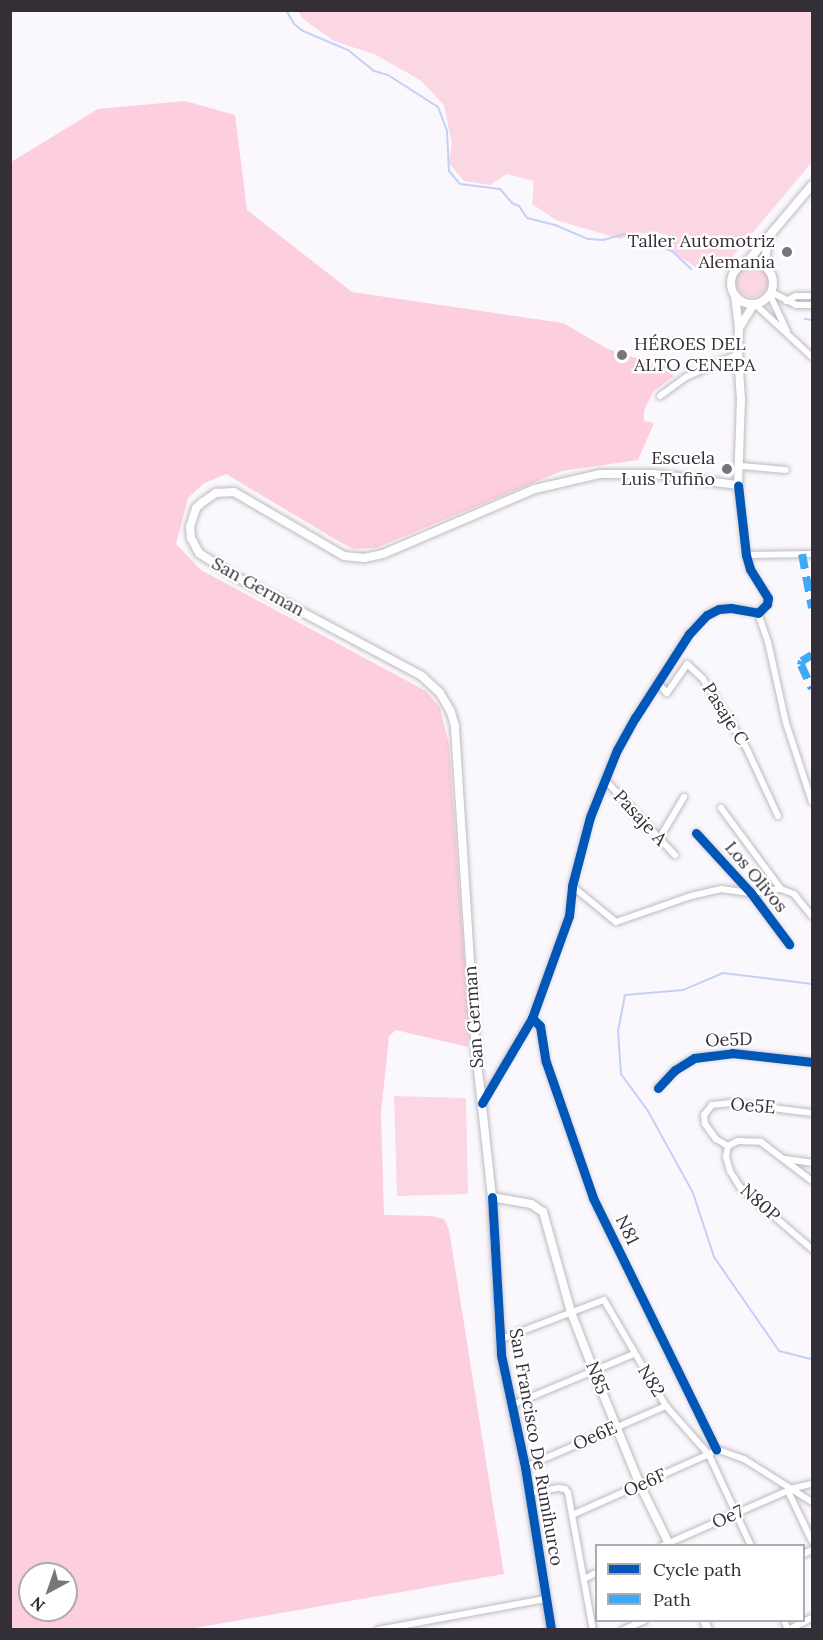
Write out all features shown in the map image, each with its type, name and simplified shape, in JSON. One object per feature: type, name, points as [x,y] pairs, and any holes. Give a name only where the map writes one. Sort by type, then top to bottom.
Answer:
[{"type":"main road","points":[[754,304],[740,301],[735,296],[730,287],[732,273],[747,262],[767,241],[813,185]]},
{"type":"main road","points":[[739,328],[754,304],[771,293],[773,283],[765,266],[767,241]]},
{"type":"main road","points":[[747,262],[757,262],[765,266]]},
{"type":"main road","points":[[735,296],[739,328],[741,466],[738,485]]},
{"type":"main road","name":"San German","points":[[482,1103],[455,726],[451,712],[436,688],[422,676],[233,575],[199,553],[191,538],[192,518],[196,508],[216,493],[234,492],[344,556],[364,558],[383,554],[536,489],[600,474],[654,474],[738,485]]},
{"type":"main road","name":"San Francisco De Rumihurco","points":[[482,1103],[492,1197]]},
{"type":"main road","name":"N85","points":[[492,1197],[537,1207],[543,1212],[571,1312],[616,1427],[667,1544]]},
{"type":"street","points":[[771,293],[796,305],[813,304]]},
{"type":"street","points":[[771,293],[788,335]]},
{"type":"street","points":[[786,301],[796,296],[813,296]]},
{"type":"street","points":[[754,304],[813,357]]},
{"type":"street","points":[[660,396],[686,377],[738,354]]},
{"type":"street","points":[[741,466],[786,470]]},
{"type":"street","points":[[738,485],[746,555],[750,569],[768,598],[766,606],[758,613]]},
{"type":"street","points":[[746,555],[813,554]]},
{"type":"street","points":[[482,1103],[532,1018],[569,915],[573,886],[590,817],[618,750],[657,681],[689,634],[707,615],[731,608],[758,613]]},
{"type":"street","points":[[758,613],[768,642],[786,723],[813,802]]},
{"type":"street","name":"Pasaje C","points":[[657,681],[667,693],[687,664],[704,679],[746,747],[778,816]]},
{"type":"street","name":"Pasaje A","points":[[605,780],[675,855]]},
{"type":"street","points":[[660,839],[684,797]]},
{"type":"street","points":[[721,808],[781,889]]},
{"type":"street","name":"Los Olivos","points":[[696,833],[751,893],[789,944]]},
{"type":"street","points":[[573,886],[616,922],[691,896],[721,889],[751,893],[781,889],[794,894],[813,916]]},
{"type":"street","name":"N81","points":[[532,1018],[539,1024],[546,1062],[593,1198],[716,1449]]},
{"type":"street","name":"Oe5D","points":[[658,1088],[675,1070],[694,1058],[732,1053],[813,1062]]},
{"type":"street","name":"Oe5E","points":[[728,1146],[716,1139],[705,1124],[704,1115],[712,1105],[731,1103],[813,1113]]},
{"type":"street","points":[[728,1146],[738,1142],[761,1142],[813,1181]]},
{"type":"street","name":"N80P","points":[[728,1146],[726,1157],[730,1170],[740,1187],[813,1249]]},
{"type":"street","points":[[784,1158],[813,1163]]},
{"type":"street","name":"San Francisco De Rumihurco","points":[[492,1197],[499,1340],[530,1493],[551,1629]]},
{"type":"street","name":"N82","points":[[571,1312],[604,1300],[666,1406],[709,1455],[750,1544]]},
{"type":"street","points":[[499,1340],[571,1312]]},
{"type":"street","points":[[512,1405],[593,1369],[634,1354]]},
{"type":"street","name":"Oe6E","points":[[525,1467],[666,1406]]},
{"type":"street","points":[[716,1449],[744,1460],[813,1502]]},
{"type":"street","name":"Oe6F","points":[[572,1515],[709,1455],[716,1449]]},
{"type":"street","name":"Oe7","points":[[667,1544],[735,1513],[791,1490],[813,1484]]},
{"type":"street","points":[[530,1493],[565,1489],[593,1629]]},
{"type":"street","points":[[791,1490],[813,1541]]},
{"type":"street","points":[[584,1579],[595,1574]]},
{"type":"street","points":[[378,1629],[545,1599]]},
{"type":"street","points":[[788,1629],[804,1622]]},
{"type":"street","points":[[623,1629],[637,1625]]},
{"type":"shaded area","points":[[298,11],[812,11],[812,162],[723,268],[700,270],[672,252],[666,234],[643,233],[620,239],[556,220],[532,204],[534,181],[507,174],[490,185],[464,181],[449,163],[452,144],[444,105],[420,80],[376,55],[334,41],[303,19]]},
{"type":"shaded area","points":[[185,101],[235,115],[247,210],[352,292],[563,323],[608,349],[652,363],[664,359],[665,370],[674,376],[653,392],[644,411],[644,421],[654,423],[638,460],[562,471],[376,548],[354,549],[226,474],[203,484],[188,498],[176,544],[201,570],[426,691],[440,708],[449,745],[469,1022],[468,1047],[396,1030],[389,1036],[381,1113],[384,1215],[432,1216],[444,1219],[449,1230],[504,1574],[189,1629],[11,1629],[11,162],[98,109]]},
{"type":"shaded area","points":[[752,265],[763,270],[768,281],[763,292],[752,297],[741,292],[736,281],[741,270]]},
{"type":"shaded area","points":[[394,1096],[466,1098],[468,1194],[397,1196]]},
{"type":"waterway","points":[[286,10],[294,24],[303,31],[348,50],[374,71],[388,75],[438,107],[447,131],[449,171],[460,184],[500,189],[512,203],[519,206],[527,218],[555,225],[588,239],[603,240],[624,234],[643,238],[673,252],[691,269]]},
{"type":"waterway","points":[[805,319],[812,320]]},
{"type":"waterway","points":[[812,984],[723,973],[683,990],[625,995],[618,1030],[621,1074],[648,1111],[693,1193],[714,1257],[779,1351],[812,1359]]},
{"type":"marked path","points":[[802,554],[812,608]]},
{"type":"marked path","points":[[812,655],[802,661],[801,665],[812,689]]},
{"type":"cycle path","points":[[482,1103],[532,1018],[569,916],[572,886],[590,817],[617,750],[635,718],[689,634],[707,615],[719,609],[731,608],[758,613],[767,604],[768,598],[750,569],[746,555],[738,485]]},
{"type":"cycle path","points":[[696,833],[751,893],[789,944]]},
{"type":"cycle path","points":[[532,1018],[540,1026],[546,1062],[593,1198],[716,1449]]},
{"type":"cycle path","points":[[658,1088],[675,1070],[694,1058],[732,1053],[812,1062]]},
{"type":"cycle path","points":[[492,1197],[501,1355],[525,1467],[551,1630]]},
{"type":"place","name":"Taller Automotriz Alemania","points":[[787,252]]},
{"type":"place","name":"HÉROES DEL ALTO CENEPA","points":[[622,355]]},
{"type":"place","name":"Escuela Luis Tufiño","points":[[727,469]]}]
